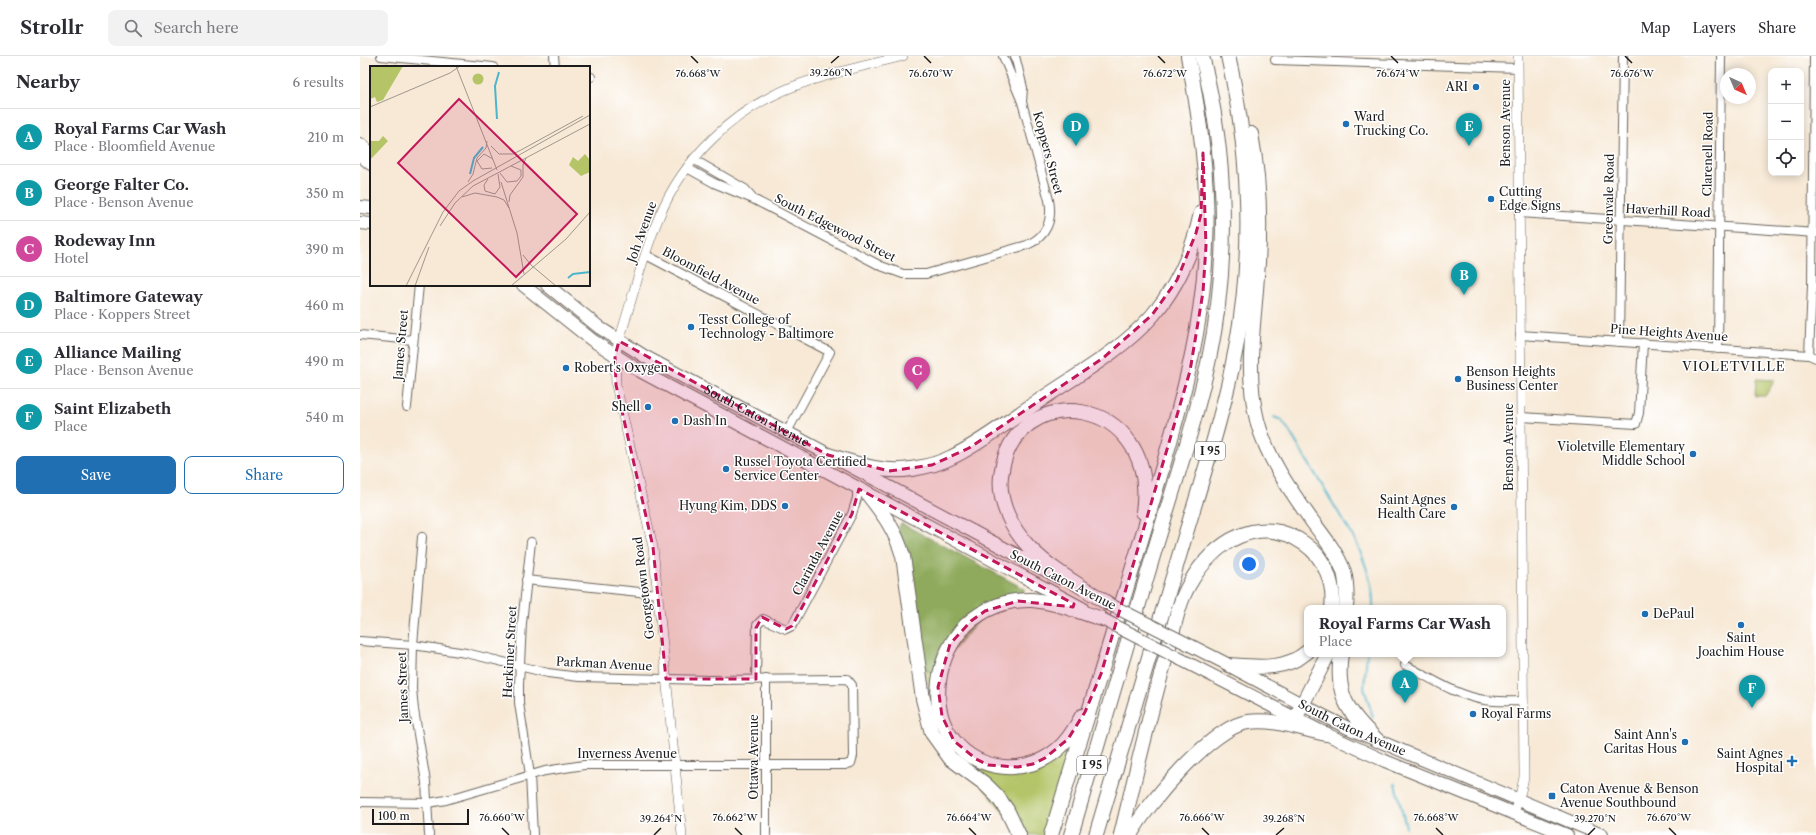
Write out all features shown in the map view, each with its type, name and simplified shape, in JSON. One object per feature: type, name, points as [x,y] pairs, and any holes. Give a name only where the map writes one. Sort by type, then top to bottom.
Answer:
[{"type":"highway","points":[[1051,835],[1178,416],[1196,337],[1206,246],[1207,214],[1203,153],[1198,109],[1188,56]]},
{"type":"highway","name":"I 95","points":[[1071,835],[1197,406],[1212,341],[1221,272],[1223,200],[1214,108],[1202,56]]},
{"type":"highway","name":"I 95","points":[[1096,835],[1217,427],[1236,347],[1245,283],[1248,201],[1242,131],[1228,56]]},
{"type":"highway","points":[[1233,56],[1255,153],[1259,202],[1259,252],[1250,351],[1253,402],[1258,422],[1273,460],[1298,501],[1339,560],[1347,589],[1346,605]]},
{"type":"highway","points":[[828,455],[857,464],[889,470],[910,470],[932,465],[969,448],[1119,347],[1152,315],[1177,280],[1189,256],[1201,214],[1203,153]]},
{"type":"highway","points":[[1107,603],[1041,559],[1028,546],[1010,519],[1001,496],[1000,482],[1002,467],[1007,452],[1015,438],[1028,426],[1043,416],[1065,411],[1089,412],[1104,418],[1118,428],[1129,440],[1137,454],[1142,471],[1144,508],[1138,550]]},
{"type":"highway","points":[[862,490],[893,529],[900,545],[923,699],[932,733],[950,758],[985,784],[997,796],[1007,810],[1019,835]]},
{"type":"highway","points":[[1121,835],[1148,723],[1181,604],[1188,585],[1207,559],[1231,540],[1243,534],[1256,531],[1283,533],[1305,543],[1320,560],[1329,576],[1332,590],[1332,605]]},
{"type":"highway","points":[[1101,674],[1085,712],[1068,739],[1045,758],[1033,764],[1018,767],[988,765],[963,750],[946,729],[939,702],[938,687],[940,671],[950,644],[971,621],[985,611],[1005,603],[1033,600],[1102,619]]},
{"type":"highway","points":[[1229,665],[1276,666],[1294,660],[1304,654]]},
{"type":"highway","points":[[1295,719],[1326,657]]},
{"type":"highway","points":[[1341,657],[1340,681],[1346,705],[1358,722],[1377,740]]},
{"type":"highway","points":[[1130,835],[1145,810],[1162,791],[1212,740],[1229,728],[1246,722],[1266,721],[1326,734]]},
{"type":"main road","points":[[360,144],[370,152]]},
{"type":"main road","points":[[360,155],[370,163]]},
{"type":"main road","points":[[360,207],[370,208]]},
{"type":"main road","points":[[360,223],[370,224]]},
{"type":"main road","name":"South Caton Avenue","points":[[524,286],[574,327],[615,356],[1102,619],[1326,734],[1385,761],[1567,835]]},
{"type":"main road","name":"South Caton Avenue","points":[[548,286],[581,314],[619,341],[964,529],[1229,665],[1302,705],[1377,740],[1602,835]]},
{"type":"street","points":[[381,56],[435,58],[466,66]]},
{"type":"street","points":[[554,56],[555,66]]},
{"type":"street","name":"Joh Avenue","points":[[619,341],[662,210],[693,159],[725,127],[765,99],[792,87],[903,56]]},
{"type":"street","name":"Koppers Street","points":[[1004,56],[1022,102],[1051,211]]},
{"type":"street","name":"Koppers Street","points":[[1015,56],[1023,88],[1022,102]]},
{"type":"street","name":"Benson Avenue","points":[[1514,813],[1519,800],[1524,777],[1518,56]]},
{"type":"street","name":"Greenvale Road","points":[[1619,342],[1623,56]]},
{"type":"street","name":"Clarenell Road","points":[[1718,349],[1721,56]]},
{"type":"street","points":[[1812,357],[1815,233],[1814,56]]},
{"type":"street","points":[[1275,60],[1518,68]]},
{"type":"street","name":"South Edgewood Street","points":[[693,159],[745,189],[753,198]]},
{"type":"street","name":"South Edgewood Street","points":[[687,168],[714,183],[753,198],[880,266],[893,272],[914,275],[926,274],[1036,241],[1048,227],[1051,211]]},
{"type":"street","name":"Haverhill Road","points":[[1519,213],[1815,233]]},
{"type":"street","name":"Bloomfield Avenue","points":[[646,255],[830,352],[787,432]]},
{"type":"street","name":"James Street","points":[[408,407],[419,286]]},
{"type":"street","points":[[360,335],[413,340]]},
{"type":"street","name":"Pine Heights Avenue","points":[[1520,335],[1643,343],[1812,357]]},
{"type":"street","name":"Georgetown Road","points":[[619,341],[615,356],[616,385],[653,547],[682,835]]},
{"type":"street","points":[[1521,417],[1636,424],[1639,413],[1643,343]]},
{"type":"street","name":"Clarinda Avenue","points":[[756,679],[756,628],[759,622],[766,620],[786,629],[792,626],[852,514],[857,498],[862,490]]},
{"type":"street","name":"James Street","points":[[422,537],[412,667],[414,710],[428,803],[429,835]]},
{"type":"street","name":"Herkimer Street","points":[[531,542],[526,580],[519,666],[520,703],[530,775],[532,835]]},
{"type":"street","points":[[526,580],[658,594]]},
{"type":"street","name":"Parkman Avenue","points":[[360,640],[413,645],[466,653],[557,675],[579,677],[666,680],[844,678],[849,680],[852,685],[853,756],[851,763]]},
{"type":"street","points":[[1405,665],[1434,681],[1479,699],[1495,701],[1523,701]]},
{"type":"street","name":"Ottawa Avenue","points":[[766,679],[766,835]]},
{"type":"street","name":"Inverness Avenue","points":[[360,802],[428,803],[469,794],[530,775],[584,765],[845,765],[851,763]]},
{"type":"highlighted area","points":[[1203,153],[1206,246],[1203,292],[1190,371],[1101,674],[1085,712],[1068,739],[1045,758],[1033,764],[1018,767],[988,765],[976,759],[954,741],[942,716],[938,687],[950,644],[971,621],[985,611],[1018,601],[1073,607],[1074,604],[859,489],[852,514],[792,626],[786,629],[762,617],[756,628],[756,679],[666,679],[653,547],[616,385],[615,356],[619,341],[828,455],[889,471],[932,465],[969,448],[1103,358],[1152,315],[1177,280],[1196,233],[1201,214]]},
{"type":"green space","points":[[1756,379],[1775,380],[1765,396],[1755,396]]},
{"type":"green space","points":[[901,523],[1025,589],[1022,594],[998,598],[935,672],[924,670],[898,529]]},
{"type":"green space","points":[[924,670],[935,672],[940,727],[996,772],[1074,744],[1045,835],[1023,835],[938,734]]},
{"type":"waterway","points":[[1274,417],[1281,420],[1288,429],[1355,540],[1368,573],[1373,605]]},
{"type":"waterway","points":[[1367,657],[1364,688],[1373,717]]},
{"type":"waterway","points":[[1395,784],[1406,827]]},
{"type":"place","name":"ARI","points":[[1476,87]]},
{"type":"place","name":"Ward Trucking Co.","points":[[1346,124]]},
{"type":"place","name":"Baltimore Gateway","points":[[1076,146]]},
{"type":"place","name":"Alliance Mailing","points":[[1469,146]]},
{"type":"place","name":"Cutting Edge Signs","points":[[1491,199]]},
{"type":"place","name":"George Falter Co.","points":[[1464,295]]},
{"type":"place","name":"Tesst College of Technology - Baltimore","points":[[691,327]]},
{"type":"place","name":"Robert's Oxygen","points":[[566,368]]},
{"type":"place","name":"Benson Heights Business Center","points":[[1458,379]]},
{"type":"place","name":"Rodeway Inn","points":[[917,390]]},
{"type":"place","name":"Shell","points":[[648,407]]},
{"type":"place","name":"Dash In","points":[[675,421]]},
{"type":"place","name":"Violetville Elementary Middle School","points":[[1693,454]]},
{"type":"place","name":"Russel Toyota Certified Service Center","points":[[726,469]]},
{"type":"place","name":"Hyung Kim, DDS","points":[[785,506]]},
{"type":"place","name":"Saint Agnes Health Care","points":[[1454,507]]},
{"type":"place","name":"DePaul","points":[[1645,614]]},
{"type":"place","name":"Saint Joachim House","points":[[1741,625]]},
{"type":"place","name":"Royal Farms Car Wash","points":[[1405,703]]},
{"type":"place","name":"Saint Elizabeth","points":[[1752,708]]},
{"type":"place","name":"Royal Farms","points":[[1473,714]]},
{"type":"place","name":"Saint Ann's Caritas Hous","points":[[1685,742]]},
{"type":"place","name":"Saint Agnes Hospital","points":[[1792,761]]},
{"type":"place","name":"Caton Avenue & Benson Avenue Southbound","points":[[1552,796]]},
{"type":"district","name":"VIOLETVILLE","points":[[1734,366]]}]
